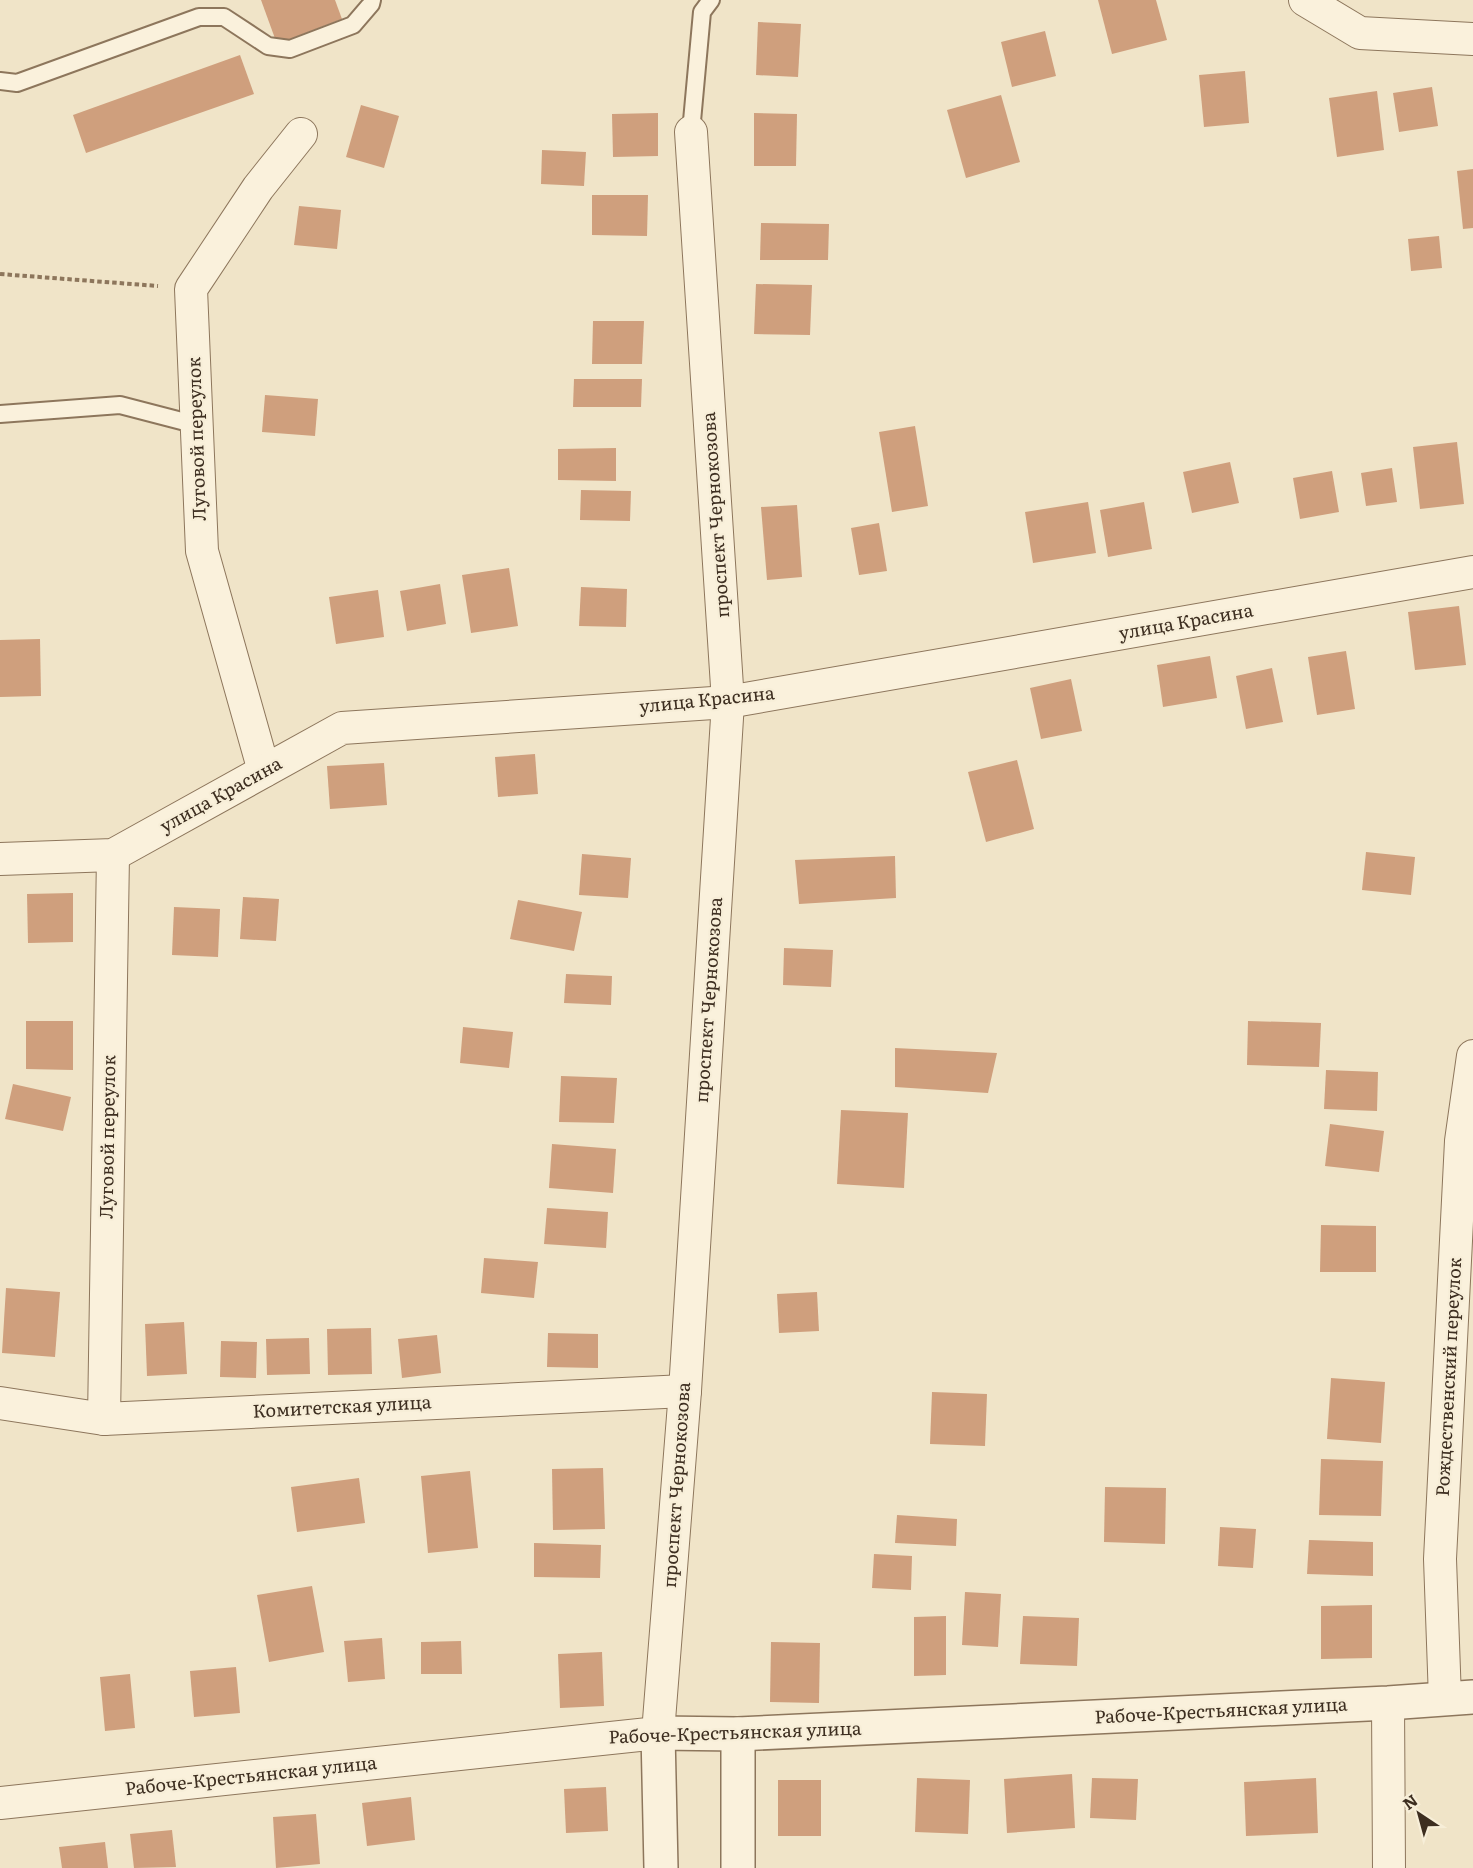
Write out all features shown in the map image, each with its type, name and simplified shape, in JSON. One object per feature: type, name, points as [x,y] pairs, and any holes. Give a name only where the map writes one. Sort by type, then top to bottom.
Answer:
[{"type":"street","points":[[1305,0],[1360,33],[1473,39]]},
{"type":"street","name":"проспект Чернокозова","points":[[661,1868],[658,1733],[685,1391],[728,702],[691,132]]},
{"type":"street","points":[[191,289],[258,188],[301,134]]},
{"type":"street","name":"Луговой переулок","points":[[191,289],[202,551],[264,771]]},
{"type":"street","name":"улица Красина","points":[[0,859],[112,855],[342,728],[728,702],[1473,572]]},
{"type":"street","name":"Луговой переулок","points":[[104,1419],[112,855]]},
{"type":"street","name":"Рождественский переулок","points":[[1459,1698],[1440,1559],[1461,1141],[1473,1056]]},
{"type":"street","name":"Комитетская улица","points":[[0,1403],[104,1419],[685,1391]]},
{"type":"street","name":"Рабоче-Крестьянская улица","points":[[0,1803],[658,1733],[738,1734],[1459,1698]]},
{"type":"street","points":[[1388,1703],[1389,1868]]},
{"type":"street","points":[[738,1734],[738,1868]]},
{"type":"lane","points":[[0,81],[17,83],[199,17],[224,17],[268,46],[290,49],[353,25],[372,4],[372,0]]},
{"type":"lane","points":[[691,132],[702,12],[711,0]]},
{"type":"lane","points":[[0,414],[120,405],[197,425]]},
{"type":"path","points":[[0,274],[191,289]]},
{"type":"building","points":[[261,0],[335,0],[342,19],[277,44]]},
{"type":"building","points":[[1098,0],[1156,0],[1167,40],[1112,54]]},
{"type":"building","points":[[758,22],[801,24],[798,77],[756,75]]},
{"type":"building","points":[[1045,31],[1056,76],[1012,87],[1001,42]]},
{"type":"building","points":[[240,55],[254,94],[86,153],[73,115]]},
{"type":"building","points":[[1245,71],[1249,123],[1204,127],[1199,75]]},
{"type":"building","points":[[1432,87],[1438,126],[1399,132],[1393,93]]},
{"type":"building","points":[[1377,91],[1384,150],[1337,157],[1329,98]]},
{"type":"building","points":[[1001,95],[1020,162],[966,178],[947,110]]},
{"type":"building","points":[[361,105],[399,116],[384,168],[346,157]]},
{"type":"building","points":[[658,113],[658,156],[613,157],[612,114]]},
{"type":"building","points":[[754,113],[797,114],[796,166],[754,166]]},
{"type":"building","points":[[542,150],[586,152],[584,186],[541,184]]},
{"type":"building","points":[[1473,169],[1473,228],[1463,229],[1457,171]]},
{"type":"building","points":[[592,195],[648,195],[647,236],[592,235]]},
{"type":"building","points":[[299,206],[341,210],[337,249],[294,245]]},
{"type":"building","points":[[761,223],[829,224],[828,260],[760,260]]},
{"type":"building","points":[[1439,236],[1442,268],[1411,271],[1408,239]]},
{"type":"building","points":[[756,284],[812,285],[810,335],[754,334]]},
{"type":"building","points":[[593,321],[644,321],[642,364],[592,364]]},
{"type":"building","points":[[574,379],[642,379],[641,407],[573,407]]},
{"type":"building","points":[[265,395],[318,399],[315,436],[262,432]]},
{"type":"building","points":[[915,426],[928,506],[892,512],[879,432]]},
{"type":"building","points":[[1457,442],[1464,504],[1420,509],[1413,447]]},
{"type":"building","points":[[616,448],[616,481],[558,480],[558,449]]},
{"type":"building","points":[[1230,462],[1239,503],[1192,513],[1183,472]]},
{"type":"building","points":[[1392,468],[1397,502],[1366,506],[1361,473]]},
{"type":"building","points":[[1332,471],[1339,512],[1300,519],[1293,478]]},
{"type":"building","points":[[581,490],[631,491],[630,521],[580,520]]},
{"type":"building","points":[[1088,502],[1096,553],[1033,563],[1025,512]]},
{"type":"building","points":[[1144,502],[1152,549],[1108,557],[1100,510]]},
{"type":"building","points":[[797,505],[802,577],[767,580],[761,507]]},
{"type":"building","points":[[879,523],[887,571],[859,575],[851,528]]},
{"type":"building","points":[[509,568],[518,626],[471,633],[462,575]]},
{"type":"building","points":[[440,584],[446,624],[407,631],[400,591]]},
{"type":"building","points":[[581,587],[627,589],[626,627],[579,626]]},
{"type":"building","points":[[378,590],[384,637],[336,644],[329,597]]},
{"type":"building","points":[[1459,606],[1466,665],[1415,670],[1408,612]]},
{"type":"building","points":[[40,639],[41,696],[0,697],[0,640]]},
{"type":"building","points":[[1346,651],[1355,709],[1317,715],[1308,657]]},
{"type":"building","points":[[1210,656],[1217,698],[1163,707],[1157,665]]},
{"type":"building","points":[[1272,668],[1283,722],[1246,729],[1236,676]]},
{"type":"building","points":[[1071,679],[1082,731],[1041,739],[1030,688]]},
{"type":"building","points":[[535,754],[538,794],[498,797],[495,757]]},
{"type":"building","points":[[1017,760],[1034,829],[986,842],[968,772]]},
{"type":"building","points":[[384,763],[387,805],[330,809],[327,766]]},
{"type":"building","points":[[1366,852],[1415,857],[1411,895],[1362,890]]},
{"type":"building","points":[[582,854],[631,858],[628,898],[579,895]]},
{"type":"building","points":[[895,856],[896,898],[799,904],[795,860]]},
{"type":"building","points":[[73,893],[73,942],[28,943],[27,894]]},
{"type":"building","points":[[243,897],[279,899],[276,941],[240,939]]},
{"type":"building","points":[[518,900],[582,912],[574,951],[510,939]]},
{"type":"building","points":[[174,907],[220,909],[218,957],[172,955]]},
{"type":"building","points":[[784,948],[833,950],[831,987],[783,985]]},
{"type":"building","points":[[566,974],[612,976],[611,1005],[564,1003]]},
{"type":"building","points":[[26,1021],[73,1021],[73,1070],[26,1069]]},
{"type":"building","points":[[1248,1021],[1321,1023],[1319,1067],[1247,1065]]},
{"type":"building","points":[[463,1027],[513,1032],[509,1068],[460,1063]]},
{"type":"building","points":[[895,1048],[997,1053],[988,1093],[895,1087]]},
{"type":"building","points":[[1326,1070],[1378,1072],[1377,1111],[1324,1109]]},
{"type":"building","points":[[561,1076],[617,1078],[614,1123],[559,1122]]},
{"type":"building","points":[[13,1084],[71,1097],[63,1131],[5,1119]]},
{"type":"building","points":[[841,1110],[908,1113],[904,1188],[837,1184]]},
{"type":"building","points":[[1330,1124],[1384,1131],[1379,1172],[1325,1166]]},
{"type":"building","points":[[552,1144],[616,1149],[613,1193],[549,1188]]},
{"type":"building","points":[[547,1208],[608,1212],[606,1248],[544,1244]]},
{"type":"building","points":[[1321,1225],[1376,1226],[1376,1272],[1320,1272]]},
{"type":"building","points":[[484,1258],[538,1262],[534,1298],[481,1293]]},
{"type":"building","points":[[6,1288],[60,1292],[55,1357],[2,1353]]},
{"type":"building","points":[[817,1292],[819,1331],[779,1333],[777,1294]]},
{"type":"building","points":[[184,1322],[187,1374],[147,1376],[145,1324]]},
{"type":"building","points":[[371,1328],[372,1374],[328,1375],[327,1329]]},
{"type":"building","points":[[548,1333],[598,1334],[598,1368],[547,1367]]},
{"type":"building","points":[[437,1335],[441,1373],[402,1378],[398,1339]]},
{"type":"building","points":[[309,1338],[310,1374],[267,1375],[266,1339]]},
{"type":"building","points":[[221,1341],[257,1342],[256,1378],[220,1377]]},
{"type":"building","points":[[1331,1378],[1385,1382],[1381,1443],[1327,1439]]},
{"type":"building","points":[[932,1392],[987,1394],[985,1446],[930,1444]]},
{"type":"building","points":[[1321,1459],[1383,1461],[1381,1516],[1319,1515]]},
{"type":"building","points":[[603,1468],[605,1529],[553,1530],[552,1469]]},
{"type":"building","points":[[470,1471],[478,1548],[428,1553],[421,1476]]},
{"type":"building","points":[[359,1478],[365,1523],[297,1532],[291,1487]]},
{"type":"building","points":[[1105,1487],[1166,1488],[1165,1544],[1104,1542]]},
{"type":"building","points":[[897,1515],[957,1519],[956,1546],[895,1543]]},
{"type":"building","points":[[1220,1527],[1256,1529],[1253,1568],[1218,1566]]},
{"type":"building","points":[[1309,1540],[1373,1542],[1373,1576],[1307,1574]]},
{"type":"building","points":[[534,1543],[601,1545],[600,1578],[534,1577]]},
{"type":"building","points":[[874,1554],[912,1556],[911,1590],[872,1588]]},
{"type":"building","points":[[312,1586],[324,1652],[269,1662],[257,1595]]},
{"type":"building","points":[[965,1592],[1001,1594],[998,1647],[962,1645]]},
{"type":"building","points":[[1372,1605],[1372,1658],[1321,1659],[1321,1606]]},
{"type":"building","points":[[946,1616],[946,1675],[914,1676],[914,1617]]},
{"type":"building","points":[[1023,1616],[1079,1618],[1077,1666],[1020,1664]]},
{"type":"building","points":[[382,1638],[385,1679],[348,1682],[344,1641]]},
{"type":"building","points":[[461,1641],[462,1674],[421,1674],[421,1642]]},
{"type":"building","points":[[771,1642],[820,1643],[819,1703],[770,1702]]},
{"type":"building","points":[[602,1652],[604,1706],[560,1708],[558,1654]]},
{"type":"building","points":[[236,1667],[240,1713],[194,1717],[190,1671]]},
{"type":"building","points":[[130,1674],[135,1728],[105,1731],[100,1677]]},
{"type":"building","points":[[1072,1774],[1075,1828],[1007,1833],[1004,1779]]},
{"type":"building","points":[[917,1778],[970,1780],[968,1834],[915,1832]]},
{"type":"building","points":[[1092,1778],[1138,1779],[1136,1820],[1090,1818]]},
{"type":"building","points":[[1316,1778],[1318,1833],[1246,1836],[1244,1782]]},
{"type":"building","points":[[778,1780],[821,1780],[821,1836],[778,1836]]},
{"type":"building","points":[[606,1787],[608,1831],[566,1833],[564,1789]]},
{"type":"building","points":[[411,1797],[415,1840],[367,1846],[362,1803]]},
{"type":"building","points":[[316,1814],[320,1864],[276,1868],[273,1817]]},
{"type":"building","points":[[172,1830],[176,1867],[134,1868],[130,1834]]},
{"type":"building","points":[[105,1842],[108,1868],[62,1868],[59,1847]]}]
